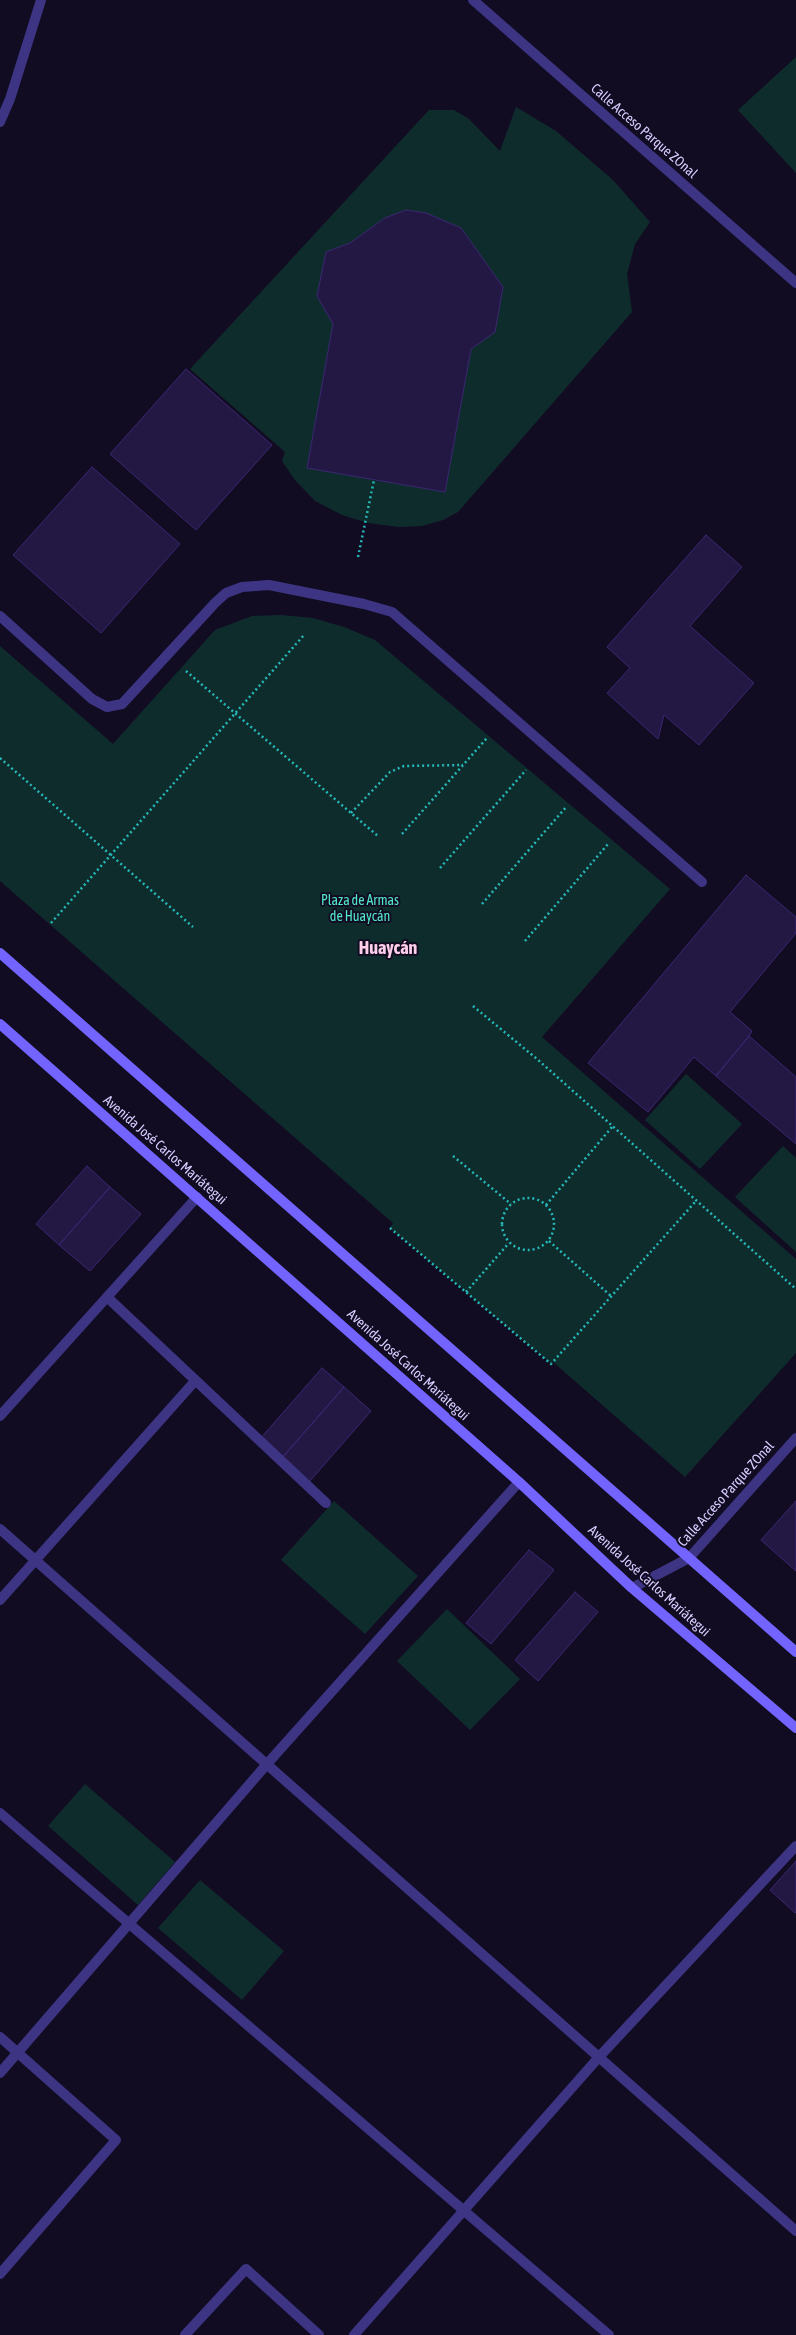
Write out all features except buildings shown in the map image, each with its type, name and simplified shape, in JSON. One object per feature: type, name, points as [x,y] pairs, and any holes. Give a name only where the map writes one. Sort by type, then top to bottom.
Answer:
[{"type":"main road","points":[[0,953],[796,1652]]},
{"type":"main road","name":"Avenida José Carlos Mariátegui","points":[[0,1024],[519,1482],[632,1588],[796,1728]]},
{"type":"street","points":[[0,122],[10,99],[41,0]]},
{"type":"street","name":"Calle Acceso Parque ZOnal","points":[[473,0],[796,283]]},
{"type":"street","points":[[0,616],[92,699],[107,707],[122,704],[214,603],[226,593],[242,587],[269,585],[364,604],[392,612],[702,882]]},
{"type":"street","points":[[0,1416],[197,1197]]},
{"type":"street","points":[[107,1298],[326,1503]]},
{"type":"street","points":[[0,1600],[195,1381]]},
{"type":"street","name":"Calle Acceso Parque ZOnal","points":[[632,1588],[689,1558],[796,1438]]},
{"type":"street","points":[[0,2073],[267,1764],[519,1482]]},
{"type":"street","points":[[0,1529],[796,2231]]},
{"type":"street","points":[[0,1813],[609,2335]]},
{"type":"street","points":[[354,2335],[599,2057],[796,1846]]},
{"type":"street","points":[[0,2037],[116,2140],[0,2274]]},
{"type":"street","points":[[185,2335],[246,2269],[319,2335]]},
{"type":"path","points":[[358,557],[374,480]]},
{"type":"path","points":[[51,923],[304,635]]},
{"type":"path","points":[[182,668],[351,812],[379,838]]},
{"type":"path","points":[[402,834],[487,738]]},
{"type":"path","points":[[0,758],[110,856],[193,927]]},
{"type":"path","points":[[351,812],[390,772],[404,766],[463,765]]},
{"type":"path","points":[[440,868],[526,770]]},
{"type":"path","points":[[482,904],[567,806]]},
{"type":"path","points":[[525,941],[608,844]]},
{"type":"path","points":[[473,1006],[533,1056],[695,1202],[796,1289]]},
{"type":"path","points":[[546,1205],[612,1127]]},
{"type":"path","points":[[454,1156],[511,1204]]},
{"type":"path","points":[[536,1198],[546,1205],[554,1216],[554,1234],[548,1241],[534,1250],[525,1250],[509,1243],[504,1235],[502,1219],[511,1204],[519,1199],[536,1198]]},
{"type":"path","points":[[390,1228],[551,1364],[695,1202]]},
{"type":"path","points":[[548,1241],[611,1296]]},
{"type":"path","points":[[466,1292],[509,1243]]},
{"type":"green space","points":[[796,57],[796,173],[738,110]]},
{"type":"green space","points":[[516,107],[556,131],[613,180],[650,222],[635,244],[627,274],[632,312],[458,512],[443,520],[422,526],[399,527],[368,523],[342,515],[315,501],[295,480],[282,461],[285,452],[190,369],[429,110],[454,110],[469,119],[500,151]]},
{"type":"green space","name":"Plaza de Armas de Huaycán","points":[[281,615],[313,618],[344,627],[375,640],[670,889],[542,1037],[796,1259],[796,1353],[685,1477],[553,1362],[551,1364],[390,1228],[393,1223],[0,881],[0,646],[113,744],[215,630],[252,616]]},
{"type":"green space","points":[[686,1074],[742,1124],[700,1169],[645,1120]]},
{"type":"green space","points":[[783,1146],[796,1158],[796,1252],[735,1197]]},
{"type":"green space","points":[[334,1501],[418,1576],[365,1634],[281,1560]]},
{"type":"green space","points":[[447,1609],[520,1679],[470,1730],[397,1661]]},
{"type":"green space","points":[[85,1784],[175,1862],[138,1905],[48,1826]]},
{"type":"green space","points":[[200,1880],[284,1951],[242,2000],[158,1928]]},
{"type":"district","name":"Huaycán","points":[[388,948]]}]
